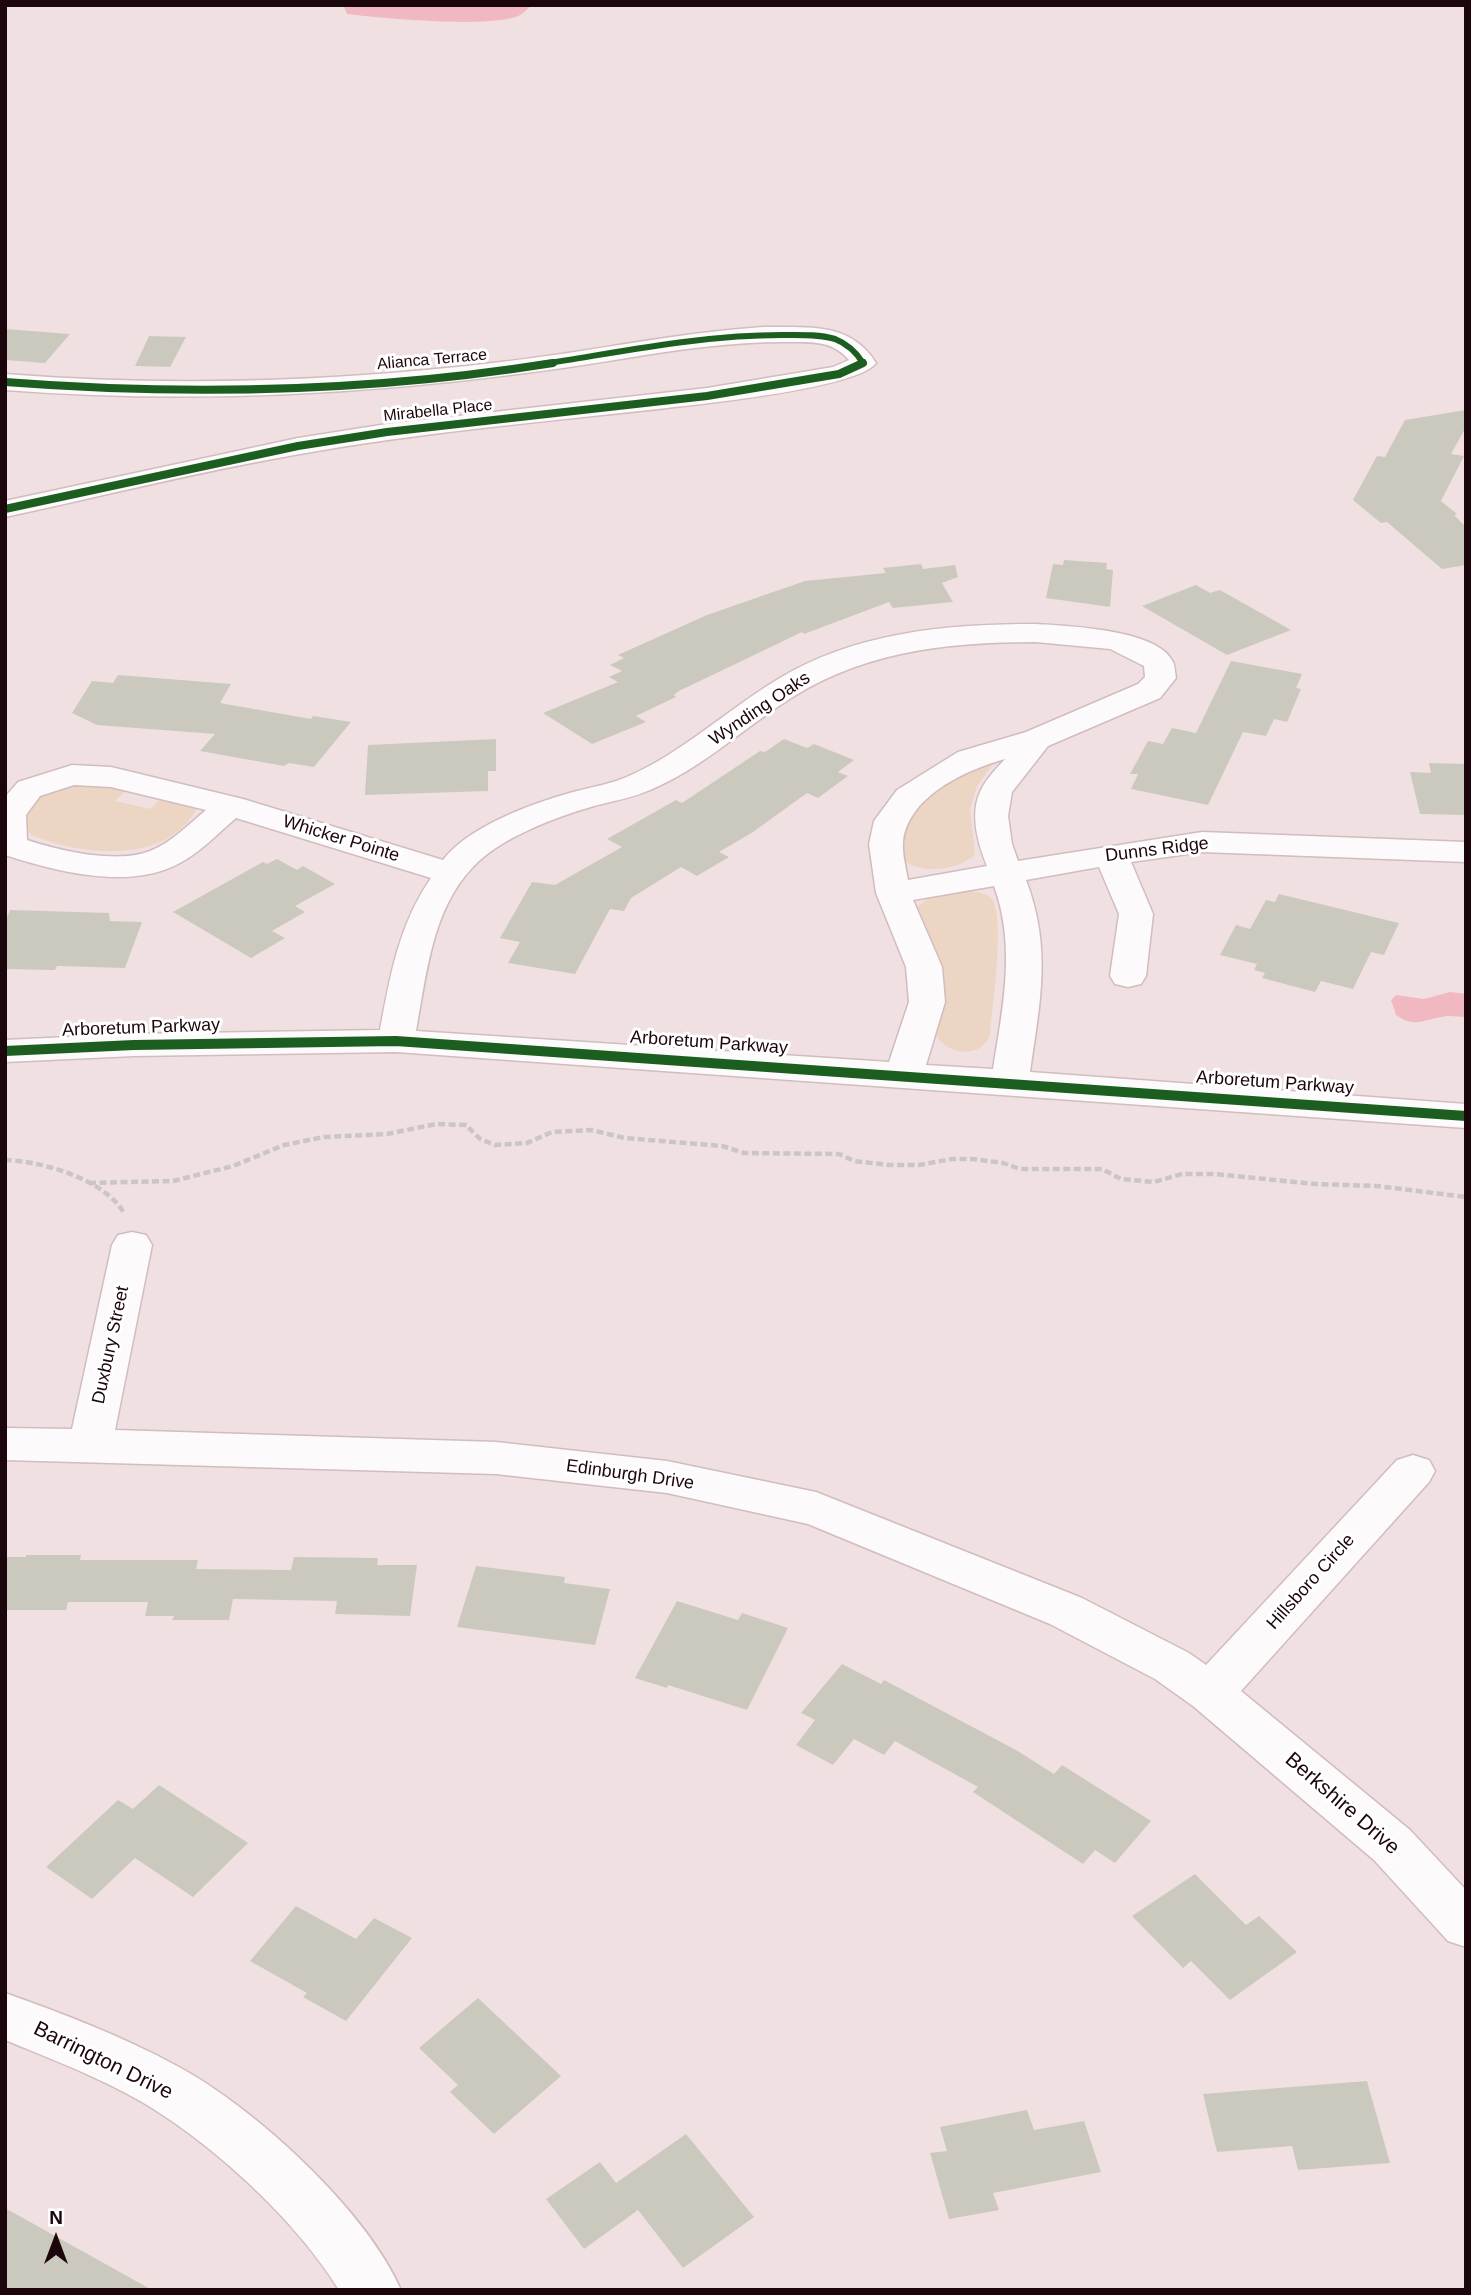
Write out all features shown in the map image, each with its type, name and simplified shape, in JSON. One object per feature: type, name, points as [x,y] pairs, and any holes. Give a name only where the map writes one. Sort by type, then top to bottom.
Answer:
[{"type":"street","name":"Alianca Terrace","points":[[5,382],[166,389],[330,385],[504,369],[686,342],[757,336],[801,335],[839,339],[857,351]]},
{"type":"street","name":"Mirabella Place","points":[[5,509],[298,446],[387,432],[707,396],[812,380],[839,374],[863,363],[857,351]]},
{"type":"street","name":"Wynding Oaks","points":[[396,1041],[419,928],[436,893],[463,857],[515,826],[573,802],[639,784],[686,759],[782,689],[835,662],[873,650],[976,633],[1044,633],[1113,640],[1136,648],[1158,662],[1161,678],[1149,691],[1037,739],[969,759],[909,797],[891,821],[886,844],[893,893],[924,967],[927,1002],[904,1075]]},
{"type":"street","name":"Wynding Oaks","points":[[1010,1082],[1026,974],[1019,907],[995,844],[992,816],[996,791],[1037,739]]},
{"type":"street","name":"Whicker Pointe","points":[[231,806],[158,861],[108,865],[48,859],[11,846],[9,814],[29,789],[72,775],[111,777],[231,806],[451,873]]},
{"type":"street","name":"Dunns Ridge","points":[[893,893],[1202,842],[1466,852]]},
{"type":"street","points":[[1111,855],[1136,914],[1128,976]]},
{"type":"street","name":"Arboretum Parkway","points":[[5,1051],[148,1045],[396,1041],[1466,1114]]},
{"type":"street","name":"Duxbury Street","points":[[90,1445],[132,1245]]},
{"type":"street","name":"Edinburgh Drive","points":[[5,1444],[496,1458],[667,1477],[816,1509],[1066,1611],[1172,1667],[1210,1692]]},
{"type":"street","name":"Hillsboro Circle","points":[[1210,1692],[1413,1471]]},
{"type":"street","name":"Berkshire Drive","points":[[1210,1692],[1392,1845],[1466,1925]]},
{"type":"street","name":"Barrington Drive","points":[[5,2016],[69,2041],[160,2084],[236,2138],[302,2197],[360,2270],[372,2290]]},
{"type":"path","points":[[89,1183],[173,1181],[233,1166],[284,1146],[324,1137],[387,1134],[436,1124],[466,1125],[480,1139],[495,1145],[527,1143],[552,1132],[591,1130],[625,1138],[722,1146],[744,1153],[819,1153],[889,1165],[919,1165],[952,1158],[973,1159],[1003,1163],[1020,1169],[1102,1169],[1121,1179],[1154,1182],[1182,1174],[1215,1174],[1315,1184],[1377,1186],[1466,1197]]},
{"type":"path","points":[[5,1160],[58,1166],[89,1183],[121,1207],[127,1219],[132,1245]]},
{"type":"shaded area","points":[[329,5],[532,5],[520,15],[507,19],[463,22],[347,14],[344,7]]},
{"type":"shaded area","points":[[996,760],[977,786],[970,809],[975,855],[958,865],[937,869],[916,867],[899,856],[905,824],[920,801],[943,784]]},
{"type":"shaded area","points":[[68,783],[130,787],[115,801],[150,809],[165,795],[194,804],[196,810],[182,828],[164,840],[143,848],[97,851],[74,848],[32,835],[25,829],[25,806],[33,798]]},
{"type":"shaded area","points":[[965,891],[982,893],[991,898],[995,907],[998,942],[990,1035],[980,1048],[965,1052],[950,1048],[937,1037],[940,1006],[916,907],[931,897]]},
{"type":"shaded area","points":[[1450,992],[1466,994],[1466,1017],[1448,1016],[1419,1022],[1408,1021],[1396,1015],[1391,1000],[1396,995],[1424,999]]},
{"type":"building","points":[[5,329],[70,334],[45,363],[5,360]]},
{"type":"building","points":[[149,336],[186,337],[170,367],[135,366]]},
{"type":"building","points":[[1466,410],[1466,427],[1451,454],[1464,456],[1441,501],[1457,514],[1454,515],[1466,527],[1466,565],[1442,569],[1387,522],[1381,523],[1353,500],[1377,456],[1385,457],[1405,420]]},
{"type":"building","points":[[1064,560],[1107,563],[1106,569],[1113,570],[1110,607],[1046,598],[1053,564],[1063,565]]},
{"type":"building","points":[[921,564],[923,569],[955,565],[958,577],[942,583],[953,602],[893,608],[889,602],[804,634],[802,632],[679,691],[674,695],[676,697],[636,716],[646,722],[592,744],[543,713],[618,682],[609,677],[622,671],[610,665],[624,658],[618,655],[707,615],[805,581],[886,573],[883,568]]},
{"type":"building","points":[[1196,585],[1210,593],[1220,590],[1291,630],[1227,655],[1142,606]]},
{"type":"building","points":[[1231,661],[1302,674],[1296,688],[1301,689],[1287,722],[1274,719],[1266,736],[1243,732],[1208,805],[1131,789],[1138,774],[1130,774],[1148,741],[1163,744],[1172,728],[1196,733]]},
{"type":"building","points":[[118,675],[231,684],[220,703],[311,719],[313,716],[351,722],[314,767],[289,763],[284,766],[200,751],[215,734],[97,725],[72,713],[92,681],[113,683]]},
{"type":"building","points":[[496,739],[496,771],[488,771],[488,791],[365,795],[368,745]]},
{"type":"building","points":[[784,739],[807,748],[814,744],[854,760],[838,772],[848,776],[818,798],[807,793],[753,832],[719,852],[729,857],[697,876],[681,867],[631,898],[624,911],[610,909],[575,974],[508,963],[520,942],[500,938],[532,882],[555,885],[622,847],[607,839],[676,800],[682,803],[760,751],[765,752]]},
{"type":"building","points":[[1429,763],[1466,764],[1466,815],[1420,814],[1410,772],[1431,773]]},
{"type":"building","points":[[277,859],[297,870],[303,866],[335,884],[295,906],[305,912],[272,931],[285,938],[251,958],[173,912],[263,862],[267,864]]},
{"type":"building","points":[[1279,894],[1399,923],[1384,955],[1371,952],[1353,989],[1321,981],[1315,992],[1262,978],[1265,973],[1254,970],[1257,964],[1220,955],[1236,925],[1250,929],[1266,900],[1275,902]]},
{"type":"building","points":[[10,910],[109,913],[110,921],[142,922],[125,968],[57,966],[55,970],[5,969],[5,922]]},
{"type":"building","points":[[81,1555],[80,1560],[198,1560],[196,1569],[291,1570],[294,1557],[378,1558],[377,1565],[417,1565],[410,1616],[335,1614],[337,1601],[233,1599],[229,1620],[172,1620],[174,1616],[145,1616],[148,1602],[68,1602],[66,1610],[5,1610],[5,1557]]},
{"type":"building","points":[[476,1566],[565,1577],[564,1583],[610,1589],[595,1645],[457,1627]]},
{"type":"building","points":[[677,1601],[738,1620],[742,1613],[788,1628],[747,1710],[668,1685],[667,1688],[635,1678]]},
{"type":"building","points":[[842,1664],[881,1684],[884,1680],[1016,1750],[1054,1774],[1062,1765],[1151,1821],[1115,1863],[1095,1850],[1083,1864],[973,1792],[978,1787],[895,1741],[884,1755],[854,1739],[833,1765],[796,1745],[815,1720],[801,1713]]},
{"type":"building","points":[[159,1785],[248,1843],[193,1897],[135,1858],[92,1899],[46,1867],[118,1800],[133,1809]]},
{"type":"building","points":[[1195,1874],[1246,1925],[1259,1916],[1297,1952],[1230,2000],[1191,1961],[1183,1968],[1132,1916]]},
{"type":"building","points":[[296,1906],[356,1939],[374,1918],[412,1938],[346,2021],[303,1997],[307,1993],[250,1961]]},
{"type":"building","points":[[478,1998],[561,2076],[494,2134],[450,2092],[458,2085],[419,2048]]},
{"type":"building","points":[[1367,2081],[1390,2163],[1298,2170],[1292,2146],[1217,2152],[1203,2094]]},
{"type":"building","points":[[1027,2110],[1034,2130],[1084,2121],[1101,2172],[993,2193],[999,2210],[949,2219],[930,2153],[947,2151],[940,2127]]},
{"type":"building","points":[[686,2134],[754,2217],[683,2268],[638,2210],[584,2249],[546,2199],[600,2162],[616,2183]]},
{"type":"building","points":[[5,2208],[152,2290],[5,2290]]},
{"type":"cycle path","points":[[5,382],[129,390],[316,386],[502,370],[688,341],[763,335],[811,335],[837,340],[852,348],[863,363],[839,374],[707,396],[387,432],[298,446],[5,509]]},
{"type":"cycle path","points":[[5,1051],[134,1045],[396,1041],[1466,1116]]}]
